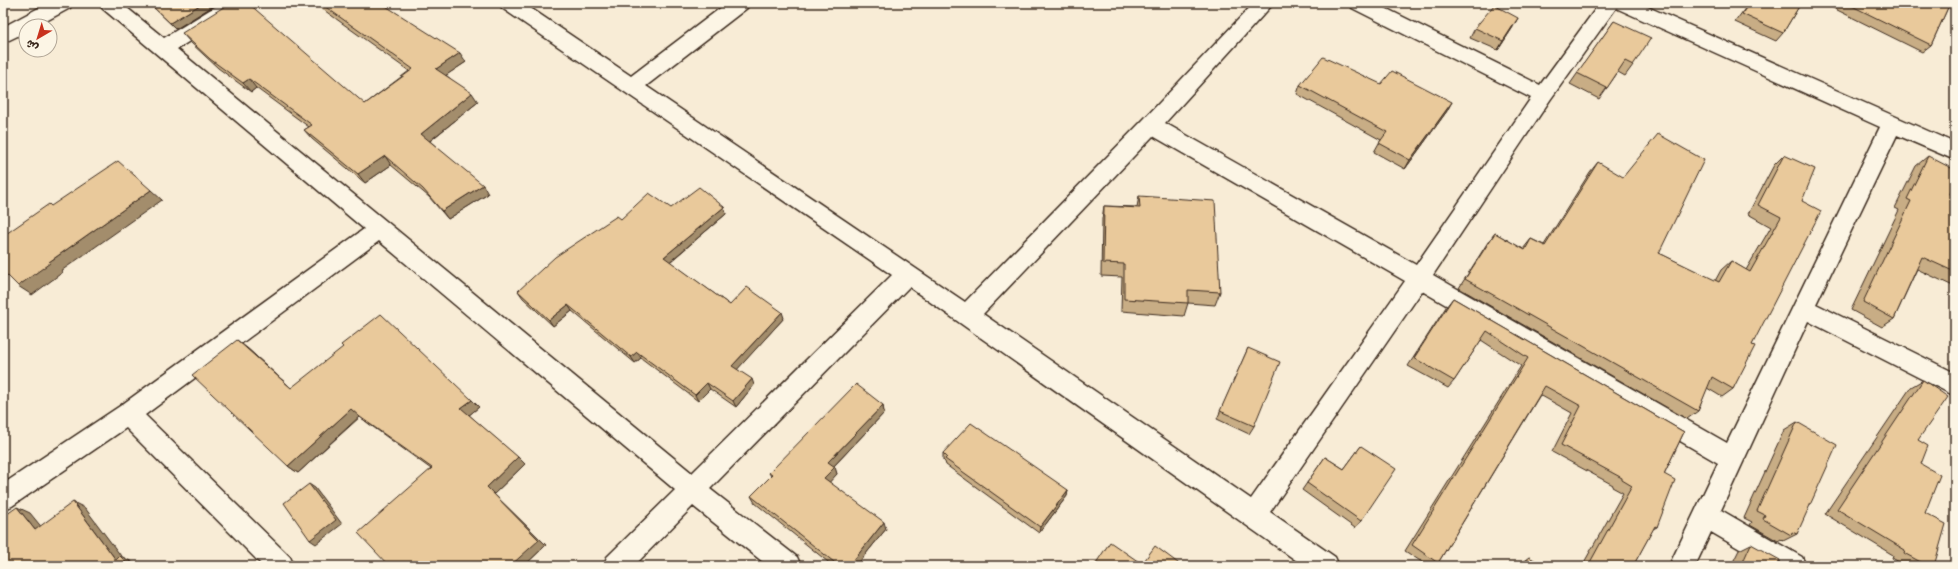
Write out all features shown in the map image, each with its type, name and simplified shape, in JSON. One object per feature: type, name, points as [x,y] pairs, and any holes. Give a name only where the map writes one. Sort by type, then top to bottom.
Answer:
[{"type":"street","points":[[3,36],[63,3]]},
{"type":"street","points":[[109,3],[693,490],[788,566]]},
{"type":"street","points":[[163,48],[235,3]]},
{"type":"street","points":[[509,3],[908,274],[1326,566]]},
{"type":"street","points":[[631,87],[740,3]]},
{"type":"street","points":[[967,315],[1151,125],[1265,3]]},
{"type":"street","points":[[1359,3],[1543,95]]},
{"type":"street","points":[[1254,515],[1419,278],[1543,95],[1610,3]]},
{"type":"street","points":[[1622,3],[1955,152]]},
{"type":"street","points":[[1682,566],[1707,516],[1803,308],[1892,124]]},
{"type":"street","points":[[1151,125],[1733,459]]},
{"type":"street","points":[[3,498],[128,414],[380,229]]},
{"type":"street","points":[[616,566],[908,274]]},
{"type":"street","points":[[1803,308],[1955,385]]},
{"type":"street","points":[[128,414],[281,566]]},
{"type":"street","points":[[1707,516],[1793,566]]},
{"type":"building","points":[[149,3],[203,3],[170,23]]},
{"type":"building","points":[[230,3],[248,3],[365,104],[413,69],[320,3],[381,3],[460,53],[436,69],[472,93],[421,134],[483,185],[442,211],[423,189],[385,156],[358,174],[304,130],[312,125],[249,79],[243,83],[210,59],[182,33]]},
{"type":"building","points":[[1749,3],[1801,3],[1783,33],[1742,14]]},
{"type":"building","points":[[1846,3],[1950,3],[1931,45]]},
{"type":"building","points":[[1494,5],[1518,18],[1503,41],[1475,28]]},
{"type":"building","points":[[1614,21],[1651,38],[1633,65],[1625,61],[1607,88],[1577,73]]},
{"type":"building","points":[[1323,57],[1381,84],[1392,71],[1452,102],[1410,160],[1379,143],[1387,132],[1300,85]]},
{"type":"building","points":[[1658,134],[1704,160],[1659,253],[1719,282],[1731,261],[1750,272],[1781,217],[1758,205],[1784,155],[1815,169],[1802,201],[1821,211],[1752,345],[1755,346],[1733,389],[1712,377],[1698,411],[1465,279],[1495,233],[1525,250],[1531,239],[1545,246],[1598,162],[1623,177]]},
{"type":"building","points":[[1928,156],[1955,170],[1955,182],[1950,194],[1955,197],[1955,272],[1922,257],[1894,319],[1863,302],[1911,201],[1907,199]]},
{"type":"building","points":[[118,161],[151,190],[49,262],[50,263],[18,286],[3,271],[3,236],[49,204],[51,206]]},
{"type":"building","points":[[699,187],[724,207],[664,257],[730,305],[747,287],[782,312],[732,366],[752,379],[733,401],[707,383],[695,395],[637,352],[631,357],[568,305],[549,320],[518,291],[555,257],[617,216],[621,219],[649,193],[671,208]]},
{"type":"building","points":[[1139,196],[1215,201],[1220,292],[1188,290],[1188,303],[1124,299],[1124,264],[1103,263],[1104,206],[1140,208]]},
{"type":"building","points":[[1453,298],[1684,432],[1664,474],[1675,480],[1657,527],[1655,526],[1633,566],[1588,566],[1632,486],[1622,480],[1622,478],[1561,445],[1581,406],[1545,386],[1438,563],[1412,545],[1528,358],[1487,331],[1454,381],[1414,358]]},
{"type":"building","points":[[381,314],[472,400],[461,408],[518,457],[487,487],[539,540],[510,566],[389,566],[358,533],[432,468],[351,409],[288,466],[192,375],[237,340],[291,388],[343,347],[341,345]]},
{"type":"building","points":[[1248,348],[1280,362],[1254,426],[1220,411]]},
{"type":"building","points":[[1923,380],[1948,397],[1918,440],[1928,446],[1921,464],[1940,475],[1925,513],[1946,524],[1934,566],[1928,566],[1904,553],[1905,550],[1837,509]]},
{"type":"building","points":[[856,384],[883,405],[828,462],[835,467],[824,478],[884,522],[849,566],[839,566],[751,496],[772,475],[769,473]]},
{"type":"building","points":[[1797,422],[1837,445],[1797,534],[1792,532],[1791,535],[1763,519],[1765,515],[1757,511]]},
{"type":"building","points":[[971,423],[1068,490],[1040,527],[945,459],[947,457],[943,453]]},
{"type":"building","points":[[1361,446],[1396,469],[1361,521],[1307,483],[1325,457],[1344,469]]},
{"type":"building","points":[[309,484],[336,520],[310,540],[284,503]]},
{"type":"building","points":[[73,502],[116,560],[120,556],[130,566],[3,566],[3,517],[17,507],[35,530]]},
{"type":"building","points":[[1110,542],[1142,564],[1155,546],[1182,566],[1094,566]]},
{"type":"building","points":[[1751,544],[1780,560],[1777,566],[1741,566]]},
{"type":"building","points":[[1529,557],[1544,566],[1525,566]]}]
